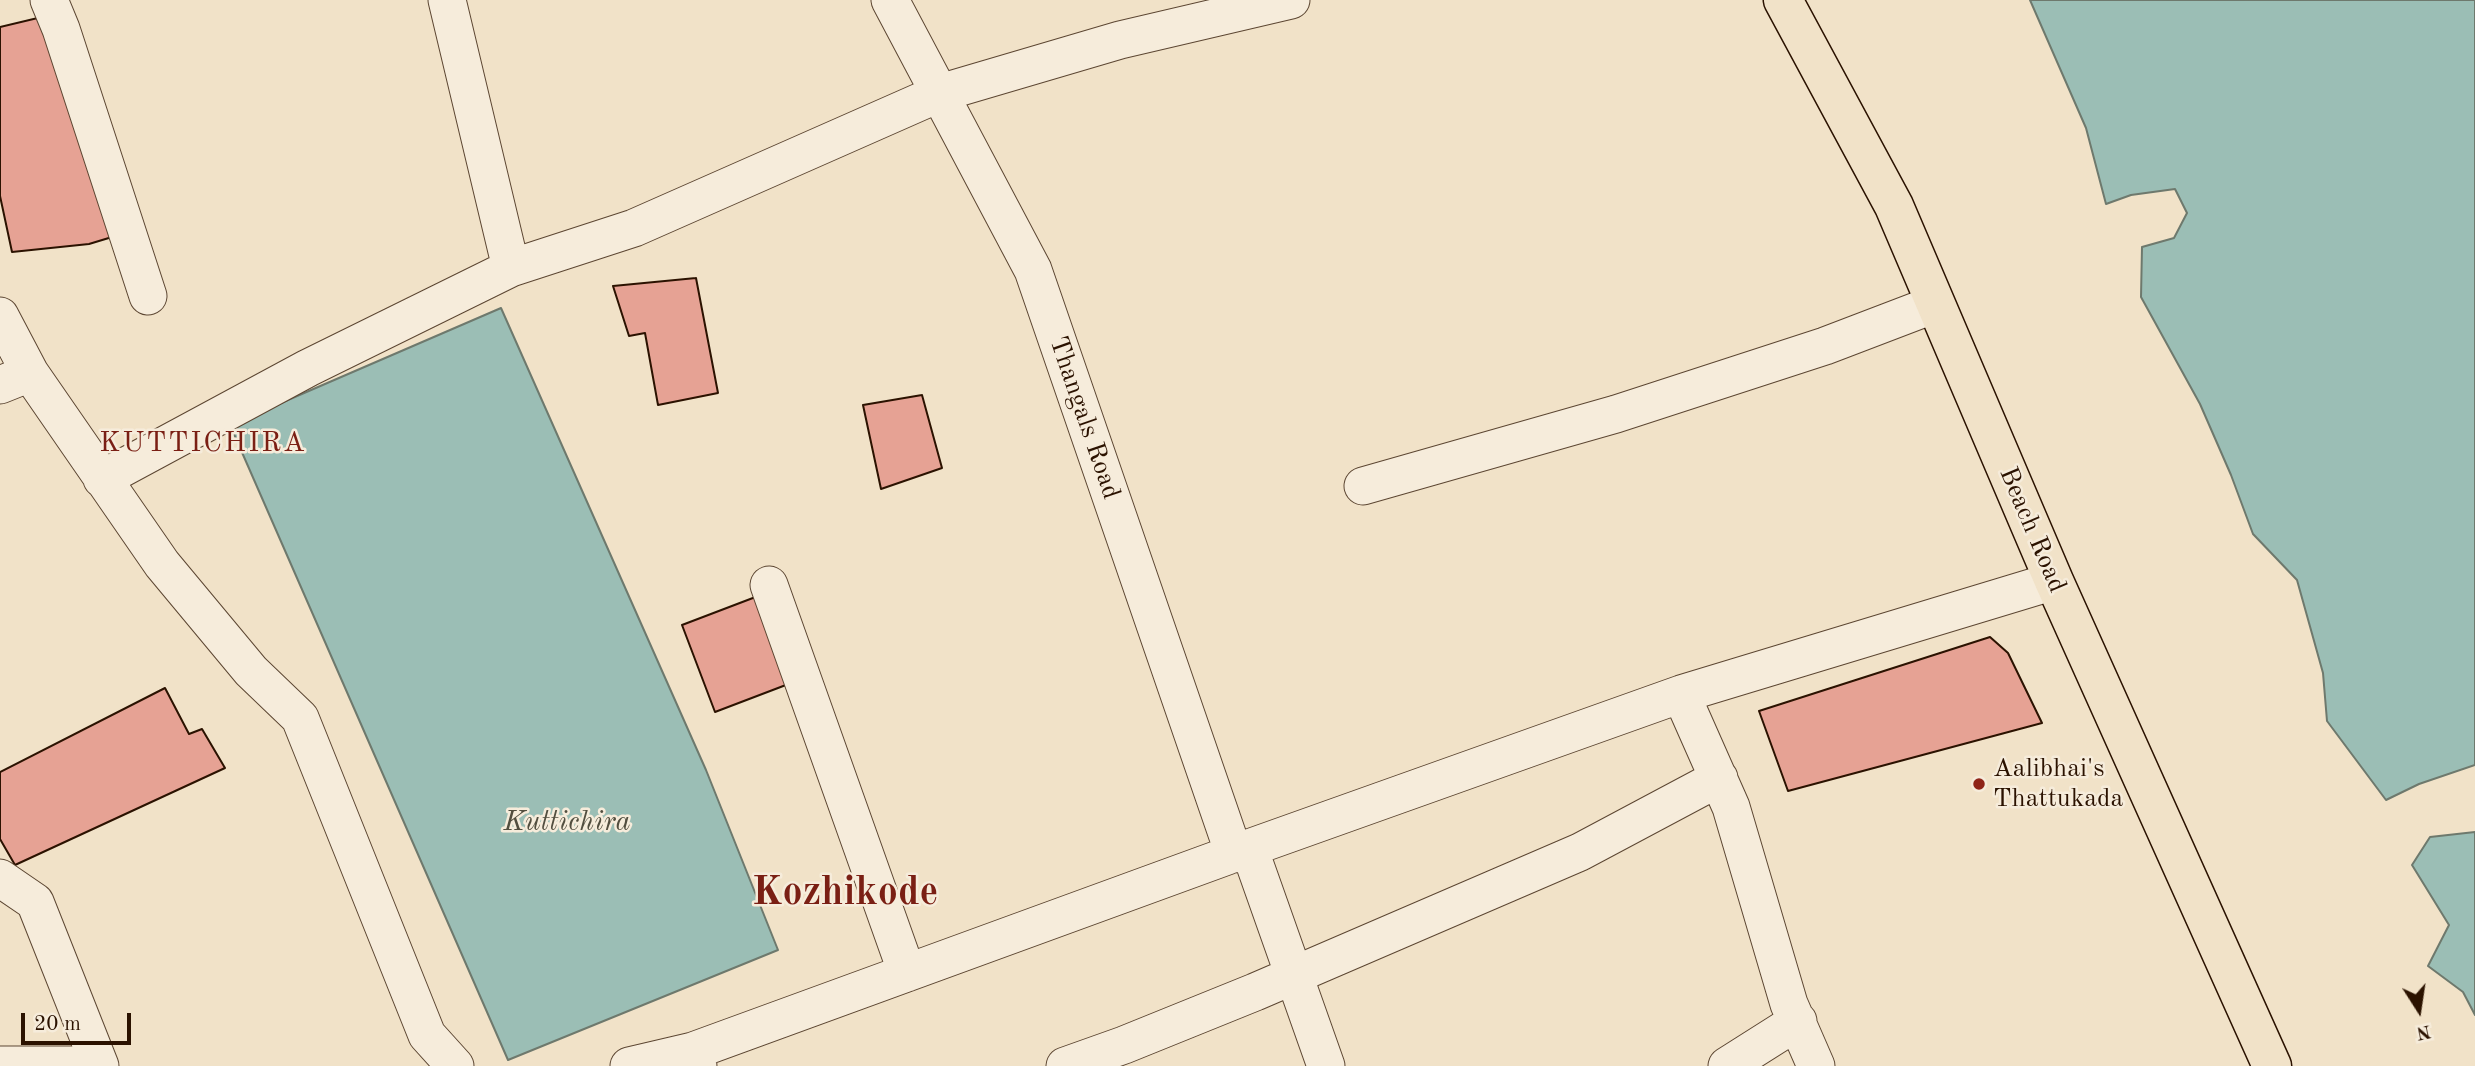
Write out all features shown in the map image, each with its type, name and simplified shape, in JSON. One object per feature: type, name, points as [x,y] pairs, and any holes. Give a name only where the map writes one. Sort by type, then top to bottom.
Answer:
[{"type":"main road","name":"Beach Road","points":[[1783,0],[1894,206],[2054,581],[2272,1066]]},
{"type":"street","points":[[49,0],[61,29],[148,296]]},
{"type":"street","points":[[447,0],[511,268]]},
{"type":"street","name":"Thangals Road","points":[[890,0],[1033,270],[1242,851],[1294,975],[1326,1066]]},
{"type":"street","points":[[102,480],[308,368],[511,268],[634,228],[940,93],[1121,40],[1291,0]]},
{"type":"street","points":[[1363,486],[1616,414],[1825,346],[1935,304]]},
{"type":"street","points":[[0,316],[15,379],[102,480],[162,564],[251,671],[300,719],[427,1035],[455,1066]]},
{"type":"street","points":[[629,1066],[695,1059],[907,972],[1681,694],[2054,581]]},
{"type":"street","points":[[769,585],[907,972]]},
{"type":"street","points":[[1681,694],[1731,807],[1789,1004],[1816,1066]]},
{"type":"street","points":[[1065,1066],[1124,1045],[1294,975],[1580,852],[1719,778]]},
{"type":"street","points":[[0,878],[35,902],[99,1065],[0,1065]]},
{"type":"street","points":[[1727,1066],[1798,1021]]},
{"type":"water","points":[[2030,0],[2475,0],[2475,765],[2419,784],[2386,800],[2327,721],[2323,673],[2297,580],[2253,534],[2200,404],[2141,297],[2142,247],[2174,238],[2187,213],[2175,189],[2131,195],[2106,204],[2086,128]]},
{"type":"water","name":"Kuttichira","points":[[501,308],[706,770],[778,950],[508,1060],[230,425]]},
{"type":"water","points":[[2475,832],[2475,1015],[2463,992],[2428,966],[2449,925],[2412,865],[2430,837]]},
{"type":"building","points":[[67,11],[122,234],[89,244],[12,252],[0,196],[0,27]]},
{"type":"building","points":[[696,278],[718,393],[658,405],[645,333],[629,336],[613,286]]},
{"type":"building","points":[[922,395],[942,468],[881,489],[863,405]]},
{"type":"building","points":[[766,593],[799,680],[715,712],[682,625]]},
{"type":"building","points":[[1990,637],[2008,653],[2042,723],[1788,791],[1759,711]]},
{"type":"building","points":[[165,688],[189,734],[202,729],[225,768],[15,865],[0,839],[0,772]]},
{"type":"place","name":"Aalibhai's Thattukada","points":[[1979,784]]},
{"type":"district","name":"KUTTICHIRA","points":[[203,444]]},
{"type":"district","name":"Kozhikode","points":[[845,894]]}]
